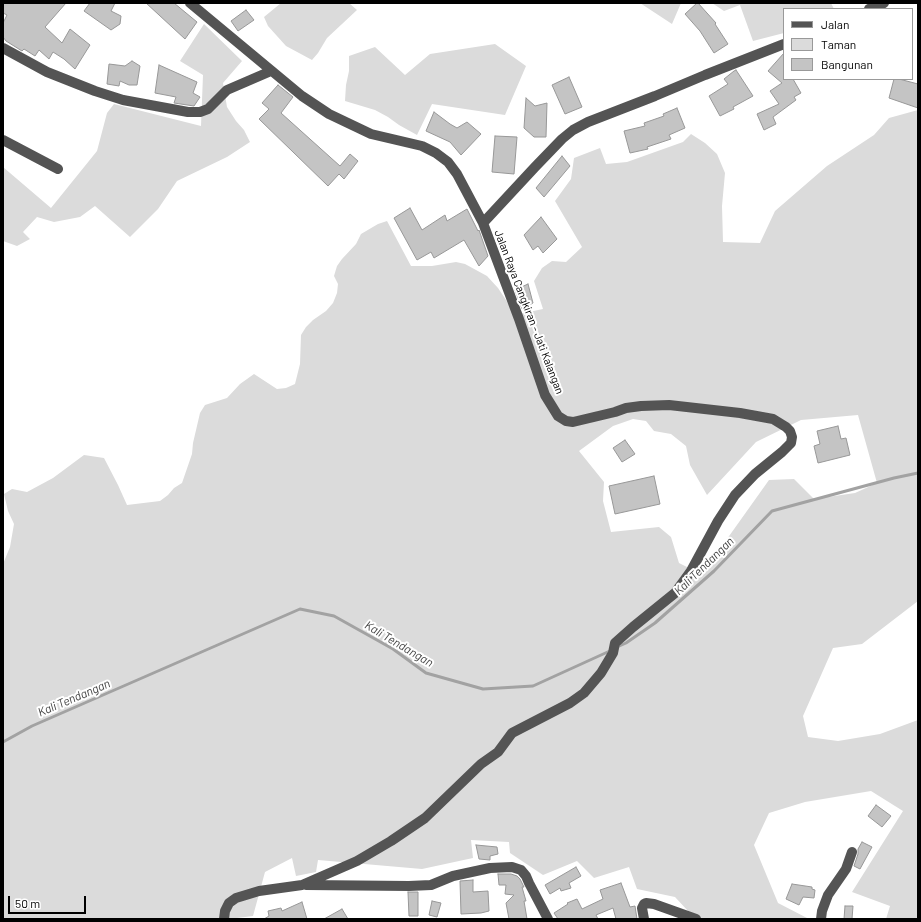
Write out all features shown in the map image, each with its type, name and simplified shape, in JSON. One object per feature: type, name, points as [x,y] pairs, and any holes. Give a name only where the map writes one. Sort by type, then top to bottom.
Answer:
[{"type":"street","points":[[190,3],[302,96],[329,114],[371,134],[422,146],[436,152],[448,162],[458,174],[483,223]]},
{"type":"street","points":[[872,8],[884,3]]},
{"type":"street","name":"Jalan Raya Cangkiran - Jati Kalangan","points":[[224,919],[225,911],[229,902],[236,898],[259,891],[302,885],[357,861],[391,841],[425,818],[481,764],[498,752],[512,733],[570,703],[584,692],[601,673],[614,648],[633,627],[675,593],[691,571],[718,521],[735,495],[755,474],[791,444],[792,437],[786,426],[773,420],[740,413],[669,405],[626,408],[573,422],[558,416],[545,395],[519,318],[483,223],[534,167],[573,130],[588,122],[783,44]]},
{"type":"street","points":[[3,48],[47,72],[95,91],[123,100],[188,112],[200,112],[208,109],[228,90],[271,70]]},
{"type":"street","points":[[3,140],[58,169]]},
{"type":"street","points":[[821,919],[826,899],[846,869],[852,852]]},
{"type":"street","points":[[302,885],[431,885],[453,876],[490,868],[512,867],[521,870],[526,876],[548,919]]},
{"type":"street","points":[[644,919],[642,908],[646,903],[654,904],[696,919]]},
{"type":"green space","points":[[281,3],[349,3],[357,10],[327,38],[312,60],[286,46],[268,26],[264,17]]},
{"type":"green space","points":[[640,3],[681,3],[672,24]]},
{"type":"green space","points":[[712,3],[831,3],[834,8],[783,8],[783,33],[753,41],[740,5],[724,11]]},
{"type":"green space","points":[[204,24],[242,61],[223,83],[227,107],[244,130],[250,142],[227,157],[177,181],[158,209],[130,237],[95,206],[80,217],[54,222],[37,217],[23,232],[30,239],[17,246],[3,241],[3,167],[51,208],[97,151],[107,113],[114,104],[201,126],[203,75],[180,61]]},
{"type":"green space","points":[[495,44],[526,66],[505,115],[432,104],[417,135],[375,110],[345,101],[349,71],[349,56],[375,47],[405,75],[430,54]]},
{"type":"green space","points":[[918,110],[918,601],[862,644],[833,648],[803,716],[808,737],[838,741],[880,734],[918,720],[918,919],[886,919],[890,906],[852,892],[903,811],[871,791],[805,802],[769,813],[754,845],[778,903],[809,919],[691,919],[688,911],[675,897],[637,889],[629,867],[594,878],[577,861],[543,875],[510,853],[509,842],[471,840],[473,858],[422,869],[318,860],[316,872],[296,876],[292,858],[265,872],[253,916],[229,919],[3,919],[3,564],[10,547],[14,524],[8,511],[4,494],[12,489],[27,492],[53,478],[84,455],[104,458],[127,505],[160,501],[182,483],[192,454],[200,413],[205,405],[227,398],[240,384],[254,374],[277,389],[286,388],[295,384],[300,364],[301,335],[313,320],[326,311],[333,303],[337,293],[338,284],[334,276],[337,266],[356,244],[361,234],[378,224],[387,221],[411,266],[432,266],[456,262],[465,264],[487,276],[498,288],[514,315],[543,309],[534,281],[542,268],[552,261],[566,262],[582,247],[555,201],[571,179],[574,158],[600,148],[606,164],[627,162],[683,142],[691,134],[705,143],[717,154],[725,173],[722,206],[723,242],[760,243],[775,211],[827,166],[874,135],[889,118]],"holes":[[[858,415],[877,483],[855,493],[814,499],[794,479],[769,480],[703,575],[679,563],[671,537],[659,527],[611,532],[603,501],[604,482],[579,451],[613,426],[633,419],[646,421],[654,431],[671,434],[686,446],[690,465],[707,495],[756,442],[801,420]]]},
{"type":"building","points":[[3,3],[66,3],[45,27],[62,43],[70,29],[90,45],[75,69],[53,52],[49,59],[39,50],[35,56],[24,49],[22,51],[6,41],[3,37],[3,23],[7,15],[3,13]]},
{"type":"building","points":[[90,3],[115,3],[111,11],[121,16],[120,24],[111,30],[84,11]]},
{"type":"building","points":[[146,3],[174,3],[197,22],[185,39]]},
{"type":"building","points":[[697,3],[716,23],[715,24],[728,44],[714,53],[700,31],[685,14]]},
{"type":"building","points":[[246,10],[254,20],[238,31],[231,21]]},
{"type":"building","points":[[783,54],[783,80],[794,80],[801,93],[794,97],[796,100],[773,117],[776,124],[764,130],[757,114],[779,104],[770,91],[782,83],[768,71]]},
{"type":"building","points":[[132,61],[140,66],[137,85],[129,85],[120,81],[119,86],[107,84],[109,64],[125,66]]},
{"type":"building","points":[[159,65],[197,82],[193,93],[200,97],[194,106],[174,103],[176,97],[155,93]]},
{"type":"building","points":[[736,70],[753,96],[733,107],[734,109],[720,116],[709,96],[728,84],[724,79]]},
{"type":"building","points":[[569,77],[582,107],[565,114],[552,85]]},
{"type":"building","points":[[894,80],[903,80],[918,84],[918,108],[889,98]]},
{"type":"building","points":[[278,85],[293,97],[281,113],[340,166],[350,154],[358,161],[344,179],[339,174],[328,186],[259,119],[269,109],[262,103]]},
{"type":"building","points":[[526,98],[535,106],[547,103],[546,137],[534,137],[524,128]]},
{"type":"building","points":[[677,108],[685,128],[669,135],[671,139],[647,147],[648,149],[630,153],[624,131],[645,126],[644,123],[664,116],[663,114]]},
{"type":"building","points":[[434,112],[457,128],[467,122],[481,134],[461,155],[450,142],[426,131]]},
{"type":"building","points":[[495,136],[517,137],[514,174],[492,172]]},
{"type":"building","points":[[562,156],[570,166],[544,197],[536,188]]},
{"type":"building","points":[[410,208],[422,230],[445,215],[447,221],[467,209],[478,231],[479,230],[488,256],[479,266],[464,240],[434,258],[431,252],[417,260],[394,218]]},
{"type":"building","points":[[541,217],[557,239],[543,253],[538,246],[533,250],[524,235]]},
{"type":"building","points":[[528,284],[533,303],[522,309],[515,290]]},
{"type":"building","points":[[838,426],[841,439],[846,438],[850,455],[818,463],[814,446],[820,444],[817,431]]},
{"type":"building","points":[[625,440],[635,454],[622,462],[613,448]]},
{"type":"building","points":[[654,476],[660,504],[615,514],[609,486]]},
{"type":"building","points":[[876,805],[891,816],[882,827],[868,816]]},
{"type":"building","points":[[862,842],[872,847],[860,869],[854,866],[858,849]]},
{"type":"building","points":[[476,845],[497,847],[498,854],[490,856],[490,860],[479,859]]},
{"type":"building","points":[[576,867],[581,876],[569,883],[571,888],[561,891],[560,888],[550,894],[545,885]]},
{"type":"building","points":[[498,874],[511,874],[520,879],[524,887],[522,887],[526,901],[524,901],[527,919],[509,919],[506,903],[514,895],[505,894],[506,885],[499,885]]},
{"type":"building","points":[[473,880],[473,892],[488,891],[489,911],[461,914],[460,881]]},
{"type":"building","points":[[621,883],[630,907],[635,906],[637,919],[616,919],[613,908],[596,915],[598,919],[558,919],[554,913],[568,904],[567,903],[577,899],[582,909],[603,899],[600,890]]},
{"type":"building","points":[[792,884],[812,887],[812,889],[815,890],[814,898],[803,897],[799,905],[786,899]]},
{"type":"building","points":[[408,892],[418,892],[418,916],[409,916]]},
{"type":"building","points":[[432,901],[441,903],[437,917],[429,915]]},
{"type":"building","points":[[302,902],[307,919],[264,919],[269,916],[268,911],[281,908],[282,911]]},
{"type":"building","points":[[845,906],[853,906],[852,919],[844,919]]},
{"type":"building","points":[[342,909],[348,919],[324,919]]},
{"type":"waterway","name":"Kali Tendangan","points":[[617,647],[626,643],[655,623],[714,571],[772,511],[894,478],[918,473]]},
{"type":"waterway","name":"Kali Tendangan","points":[[3,742],[32,726],[300,609],[334,616],[393,649],[426,673],[483,689],[533,686],[612,650]]}]
